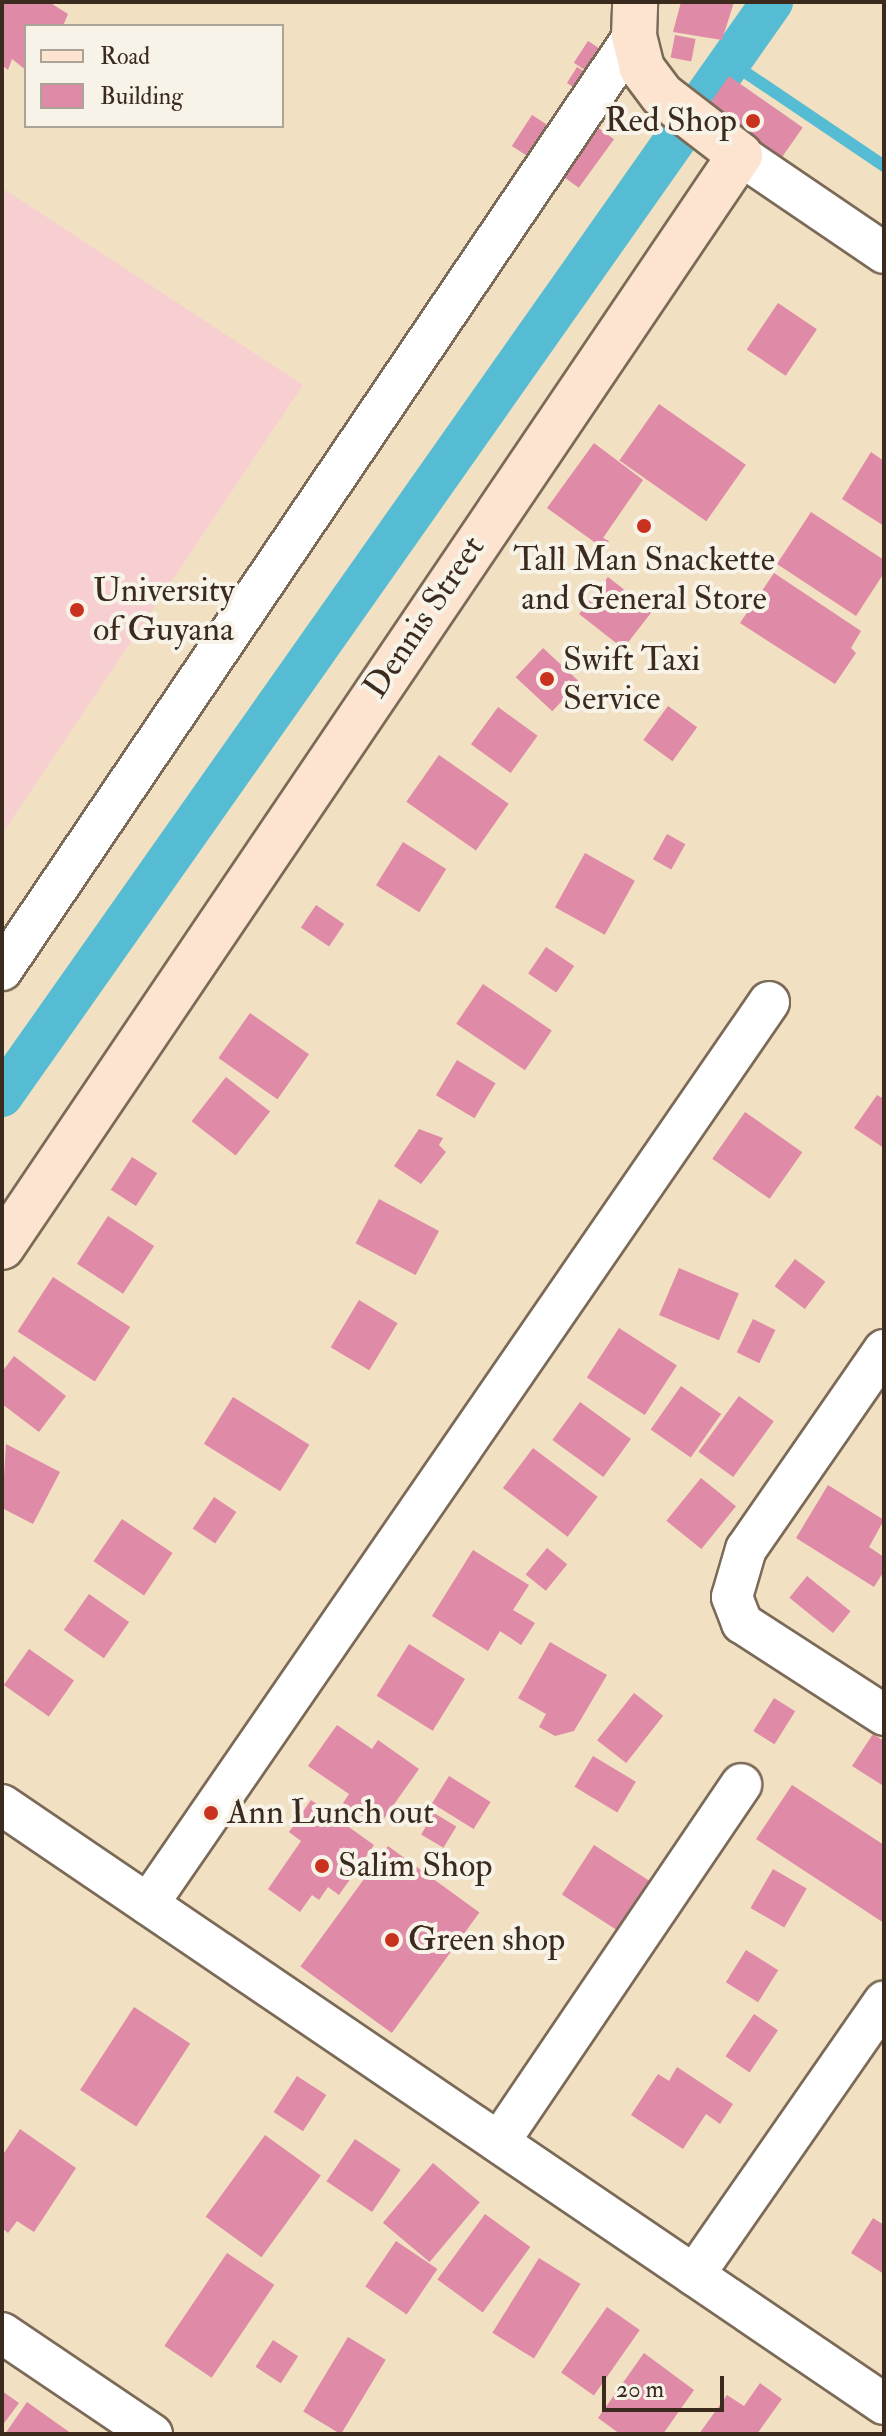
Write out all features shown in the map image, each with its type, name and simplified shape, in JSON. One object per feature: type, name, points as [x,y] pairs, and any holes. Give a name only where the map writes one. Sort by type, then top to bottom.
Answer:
[{"type":"street","points":[[634,19],[642,68],[662,95],[740,155],[884,253]]},
{"type":"street","points":[[2,970],[634,19]]},
{"type":"street","name":"Dennis Street","points":[[2,1247],[740,155]]},
{"type":"street","points":[[148,1904],[769,1002]]},
{"type":"street","points":[[884,1350],[746,1549],[732,1597],[742,1623],[884,1715]]},
{"type":"street","points":[[499,2142],[741,1784]]},
{"type":"street","points":[[2,1805],[884,2404]]},
{"type":"street","points":[[694,2275],[884,2002]]},
{"type":"street","points":[[2,2333],[152,2434]]},
{"type":"shaded area","name":"University of Guyana","points":[[2,188],[303,385],[2,834]]},
{"type":"building","points":[[2,2],[49,2],[68,14],[64,24],[24,24],[24,68],[12,59],[8,70],[2,65]]},
{"type":"building","points":[[681,2],[734,2],[722,40],[673,32]]},
{"type":"building","points":[[675,35],[696,39],[691,62],[671,58]]},
{"type":"building","points":[[588,41],[611,56],[596,78],[574,63]]},
{"type":"building","points":[[577,67],[593,77],[583,93],[567,83]]},
{"type":"building","name":"Red Shop","points":[[729,76],[803,128],[776,166],[702,115]]},
{"type":"building","points":[[532,115],[557,131],[537,162],[512,146]]},
{"type":"building","points":[[593,124],[614,139],[579,188],[558,173]]},
{"type":"building","points":[[778,303],[817,329],[786,376],[747,349]]},
{"type":"building","points":[[659,404],[746,465],[706,521],[619,461]]},
{"type":"building","points":[[594,443],[643,480],[603,538],[609,541],[604,549],[547,508]]},
{"type":"building","points":[[871,452],[884,461],[884,526],[842,499]]},
{"type":"building","points":[[811,512],[884,560],[884,573],[856,616],[777,564]]},
{"type":"building","points":[[774,573],[861,631],[851,648],[856,653],[835,684],[740,623]]},
{"type":"building","points":[[608,577],[652,611],[623,649],[579,614]]},
{"type":"building","name":"Swift Taxi Service","points":[[543,648],[580,682],[552,711],[516,677]]},
{"type":"building","points":[[668,706],[697,727],[672,761],[643,740]]},
{"type":"building","points":[[498,707],[538,736],[511,773],[471,744]]},
{"type":"building","points":[[439,755],[509,804],[476,850],[406,802]]},
{"type":"building","points":[[667,834],[685,844],[671,870],[653,859]]},
{"type":"building","points":[[403,842],[446,869],[419,912],[376,885]]},
{"type":"building","points":[[585,853],[635,881],[605,935],[555,907]]},
{"type":"building","points":[[316,905],[344,924],[329,946],[301,927]]},
{"type":"building","points":[[546,947],[574,966],[556,993],[528,974]]},
{"type":"building","points":[[483,984],[552,1030],[525,1070],[456,1024]]},
{"type":"building","points":[[250,1013],[309,1054],[277,1099],[218,1058]]},
{"type":"building","points":[[457,1060],[496,1083],[474,1118],[436,1095]]},
{"type":"building","points":[[226,1077],[270,1111],[236,1156],[192,1121]]},
{"type":"building","points":[[877,1095],[884,1099],[884,1148],[854,1128]]},
{"type":"building","points":[[745,1112],[802,1152],[770,1199],[712,1159]]},
{"type":"building","points":[[419,1129],[443,1138],[439,1145],[446,1152],[421,1184],[394,1166]]},
{"type":"building","points":[[132,1157],[157,1173],[136,1206],[111,1190]]},
{"type":"building","points":[[379,1199],[439,1231],[416,1275],[356,1243]]},
{"type":"building","points":[[108,1216],[154,1246],[123,1294],[77,1264]]},
{"type":"building","points":[[795,1259],[825,1282],[805,1309],[775,1286]]},
{"type":"building","points":[[679,1268],[739,1293],[719,1340],[659,1315]]},
{"type":"building","points":[[53,1277],[130,1327],[95,1382],[18,1332]]},
{"type":"building","points":[[359,1300],[398,1323],[369,1370],[331,1347]]},
{"type":"building","points":[[753,1319],[775,1330],[759,1363],[737,1352]]},
{"type":"building","points":[[619,1328],[677,1366],[645,1415],[587,1377]]},
{"type":"building","points":[[14,1356],[66,1396],[39,1432],[2,1404],[2,1372]]},
{"type":"building","points":[[681,1386],[721,1414],[691,1458],[651,1429]]},
{"type":"building","points":[[739,1396],[774,1421],[733,1477],[698,1452]]},
{"type":"building","points":[[233,1397],[309,1445],[280,1491],[204,1444]]},
{"type":"building","points":[[580,1402],[631,1439],[603,1477],[552,1440]]},
{"type":"building","points":[[6,1444],[60,1472],[33,1524],[2,1508]]},
{"type":"building","points":[[533,1448],[598,1497],[568,1537],[503,1488]]},
{"type":"building","points":[[701,1478],[736,1506],[701,1549],[666,1521]]},
{"type":"building","points":[[828,1485],[884,1520],[869,1547],[884,1557],[884,1571],[874,1587],[796,1538]]},
{"type":"building","points":[[214,1497],[236,1512],[215,1544],[193,1529]]},
{"type":"building","points":[[122,1519],[173,1553],[144,1595],[93,1561]]},
{"type":"building","points":[[547,1548],[567,1564],[546,1591],[526,1574]]},
{"type":"building","points":[[473,1550],[529,1585],[513,1610],[535,1623],[521,1645],[500,1631],[488,1651],[432,1616]]},
{"type":"building","points":[[807,1576],[851,1611],[833,1633],[789,1598]]},
{"type":"building","points":[[89,1594],[129,1622],[104,1658],[64,1630]]},
{"type":"building","points":[[550,1642],[607,1675],[574,1731],[555,1736],[539,1727],[546,1714],[518,1698]]},
{"type":"building","points":[[409,1644],[465,1679],[433,1731],[377,1696]]},
{"type":"building","points":[[29,1649],[74,1681],[49,1717],[4,1685]]},
{"type":"building","points":[[634,1693],[663,1716],[626,1763],[597,1740]]},
{"type":"building","points":[[774,1698],[795,1711],[775,1744],[753,1731]]},
{"type":"building","points":[[337,1725],[372,1749],[378,1740],[419,1769],[378,1827],[343,1803],[349,1794],[308,1766]]},
{"type":"building","points":[[873,1734],[884,1741],[882,1785],[852,1766]]},
{"type":"building","points":[[593,1756],[636,1782],[617,1813],[574,1787]]},
{"type":"building","points":[[449,1776],[491,1802],[474,1829],[432,1803]]},
{"type":"building","points":[[792,1785],[884,1845],[884,1923],[756,1839]]},
{"type":"building","name":"Salim Shop","points":[[311,1800],[374,1845],[339,1895],[328,1887],[319,1900],[312,1895],[300,1912],[268,1889],[301,1841],[289,1832]]},
{"type":"building","points":[[434,1813],[456,1826],[443,1848],[421,1834]]},
{"type":"building","points":[[594,1845],[653,1883],[621,1933],[562,1894]]},
{"type":"building","name":"Green shop","points":[[388,1846],[479,1912],[392,2033],[300,1967]]},
{"type":"building","points":[[773,1869],[807,1888],[784,1927],[751,1908]]},
{"type":"building","points":[[746,1950],[778,1970],[758,2002],[726,1982]]},
{"type":"building","points":[[134,2007],[190,2043],[136,2127],[80,2090]]},
{"type":"building","points":[[754,2014],[778,2030],[750,2072],[725,2056]]},
{"type":"building","points":[[677,2067],[733,2104],[720,2124],[706,2114],[683,2149],[631,2115],[658,2074],[669,2081]]},
{"type":"building","points":[[297,2076],[326,2095],[303,2131],[274,2112]]},
{"type":"building","points":[[20,2129],[76,2168],[34,2232],[17,2221],[8,2233],[2,2228],[2,2156]]},
{"type":"building","points":[[265,2135],[321,2176],[261,2257],[206,2217]]},
{"type":"building","points":[[355,2139],[401,2170],[372,2212],[326,2181]]},
{"type":"building","points":[[433,2163],[480,2202],[430,2262],[383,2223]]},
{"type":"building","points":[[485,2214],[530,2247],[483,2312],[437,2280]]},
{"type":"building","points":[[873,2218],[884,2225],[884,2274],[851,2253]]},
{"type":"building","points":[[396,2241],[437,2269],[407,2315],[365,2287]]},
{"type":"building","points":[[227,2253],[274,2285],[212,2378],[164,2346]]},
{"type":"building","points":[[539,2258],[581,2284],[534,2359],[492,2333]]},
{"type":"building","points":[[607,2307],[640,2330],[594,2395],[561,2373]]},
{"type":"building","points":[[348,2337],[386,2360],[341,2434],[303,2412]]},
{"type":"building","points":[[273,2340],[298,2356],[281,2383],[256,2367]]},
{"type":"building","points":[[644,2353],[694,2390],[663,2434],[620,2434],[598,2418]]},
{"type":"building","points":[[760,2383],[782,2399],[757,2434],[699,2434],[727,2395],[744,2406]]},
{"type":"building","points":[[2,2391],[19,2403],[2,2426]]},
{"type":"building","points":[[27,2402],[72,2434],[5,2434]]},
{"type":"waterway","points":[[2,1096],[772,2]]},
{"type":"waterway","points":[[730,62],[884,166]]},
{"type":"place","name":"Red Shop","points":[[753,121]]},
{"type":"place","name":"Tall Man Snackette and General Store","points":[[644,526]]},
{"type":"place","name":"University of Guyana","points":[[77,610]]},
{"type":"place","name":"Swift Taxi Service","points":[[547,679]]},
{"type":"place","name":"Ann Lunch out","points":[[211,1813]]},
{"type":"place","name":"Salim Shop","points":[[322,1866]]},
{"type":"place","name":"Green shop","points":[[392,1940]]}]
